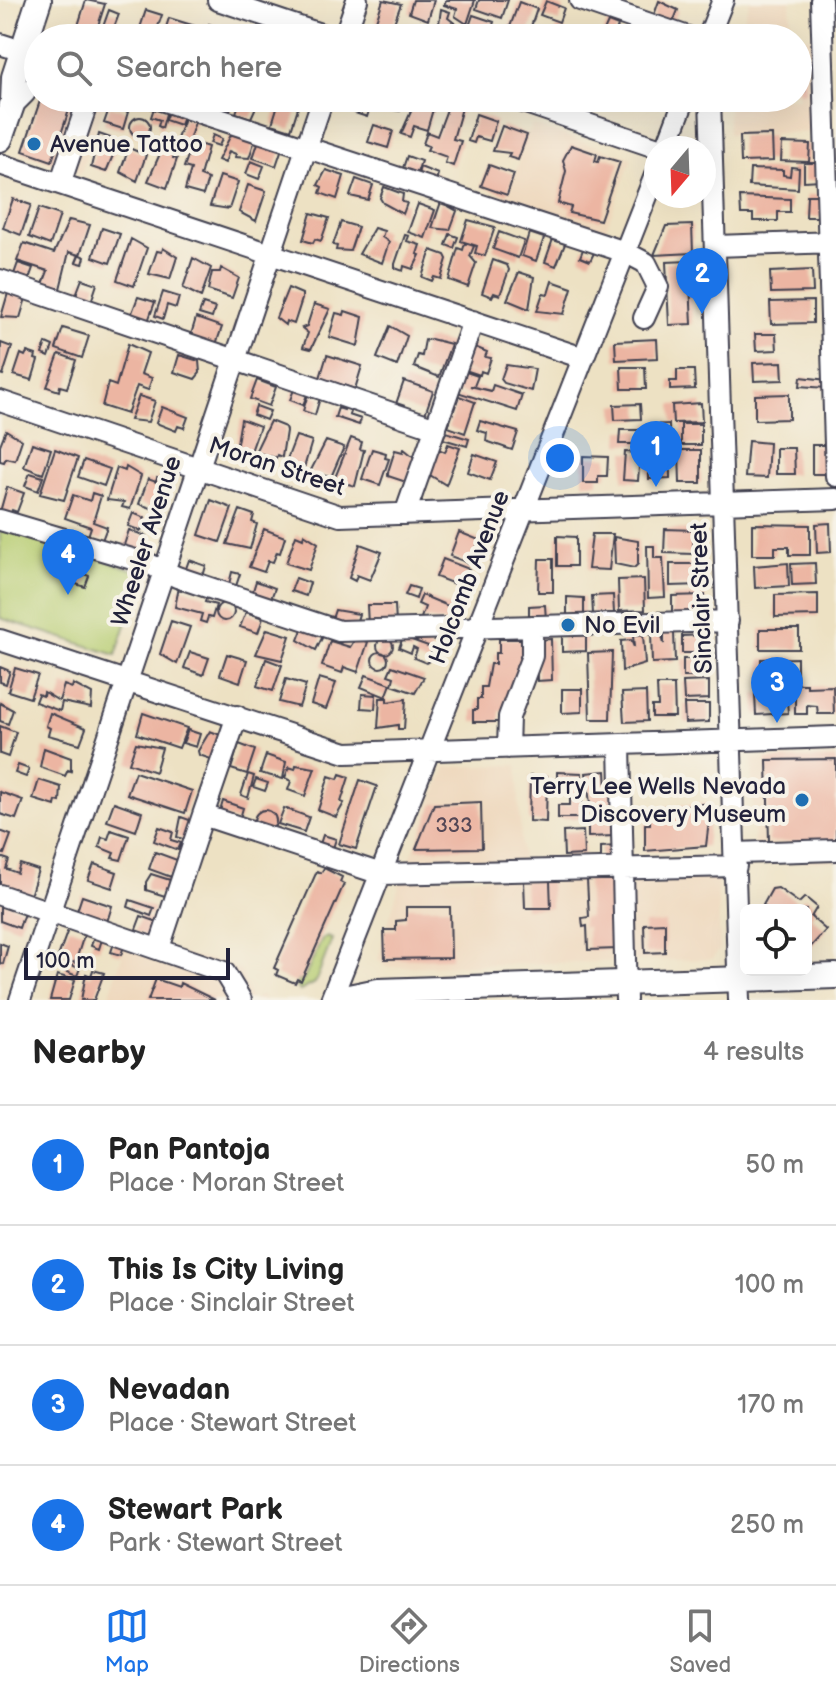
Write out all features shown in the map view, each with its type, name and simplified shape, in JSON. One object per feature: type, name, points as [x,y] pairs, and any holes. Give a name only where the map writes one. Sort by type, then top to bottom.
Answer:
[{"type":"main road","points":[[35,24],[39,0]]},
{"type":"main road","points":[[44,24],[56,0]]},
{"type":"main road","points":[[0,139],[13,102],[14,77],[24,60]]},
{"type":"main road","points":[[333,1000],[378,991],[514,994],[738,990],[836,976]]},
{"type":"street","points":[[218,0],[290,24]]},
{"type":"street","points":[[349,24],[357,0]]},
{"type":"street","points":[[580,0],[650,24]]},
{"type":"street","points":[[714,24],[723,0]]},
{"type":"street","points":[[821,0],[832,242],[836,476]]},
{"type":"street","points":[[60,184],[84,112]]},
{"type":"street","points":[[196,112],[625,252],[646,263],[658,287],[644,318]]},
{"type":"street","name":"Wheeler Avenue","points":[[20,1000],[318,112]]},
{"type":"street","points":[[552,112],[644,143]]},
{"type":"street","points":[[671,136],[680,112]]},
{"type":"street","name":"Sinclair Street","points":[[709,136],[710,112]]},
{"type":"street","points":[[0,164],[583,358]]},
{"type":"street","name":"Holcomb Avenue","points":[[333,1000],[644,204]]},
{"type":"street","name":"Sinclair Street","points":[[713,208],[738,990]]},
{"type":"street","points":[[716,246],[832,242]]},
{"type":"street","points":[[0,280],[436,428]]},
{"type":"street","points":[[405,514],[473,321]]},
{"type":"street","name":"Moran Street","points":[[0,401],[331,514],[836,499]]},
{"type":"street","points":[[0,520],[339,631],[728,621]]},
{"type":"street","points":[[508,748],[509,717],[532,656],[532,626]]},
{"type":"street","points":[[1,643],[346,753],[836,737]]},
{"type":"street","points":[[159,948],[237,716]]},
{"type":"street","points":[[620,745],[626,991]]},
{"type":"street","points":[[203,815],[381,874],[625,867],[836,850]]},
{"type":"street","points":[[0,895],[224,972],[241,1000]]},
{"type":"shaded area","points":[[750,0],[790,0],[791,24],[742,24]]},
{"type":"shaded area","points":[[812,37],[815,37],[818,132],[728,134],[728,112],[812,112]]},
{"type":"shaded area","points":[[34,112],[101,112],[81,173],[20,153]]},
{"type":"shaded area","points":[[532,125],[632,158],[602,239],[503,207]]},
{"type":"shaded area","name":"Terry Lee Wells Nevada Discovery Museum","points":[[836,756],[836,861],[754,863],[752,759]]},
{"type":"shaded area","points":[[517,765],[522,863],[406,869],[446,767]]},
{"type":"shaded area","points":[[717,872],[720,949],[712,959],[386,967],[378,959],[401,879]]},
{"type":"shaded area","points":[[126,943],[221,962],[241,971],[251,1000],[108,1000]]},
{"type":"green space","points":[[0,526],[143,573],[116,655],[0,618]]},
{"type":"green space","points":[[322,939],[332,939],[315,983],[300,991],[296,986],[299,980],[303,981]]},
{"type":"building","points":[[86,0],[105,4],[99,24],[79,24]]},
{"type":"building","points":[[383,0],[401,4],[394,24],[376,21]]},
{"type":"building","points":[[413,0],[434,0],[428,20],[409,13]]},
{"type":"building","points":[[446,0],[475,0],[467,24],[455,16],[457,9],[444,5]]},
{"type":"building","points":[[479,0],[508,0],[502,18],[476,9]]},
{"type":"building","points":[[546,1],[564,8],[559,22],[540,15]]},
{"type":"building","points":[[659,1],[678,10],[672,24],[653,18]]},
{"type":"building","points":[[519,2],[537,9],[532,24],[511,24]]},
{"type":"building","points":[[441,9],[450,12],[448,18],[456,24],[439,24]]},
{"type":"building","points":[[109,10],[119,14],[115,24],[104,24]]},
{"type":"building","points":[[146,10],[162,15],[159,24],[141,24]]},
{"type":"building","points":[[473,15],[494,22],[493,24],[470,24]]},
{"type":"building","points":[[169,18],[188,24],[167,24]]},
{"type":"building","points":[[36,112],[68,112],[52,161],[23,151]]},
{"type":"building","points":[[108,112],[128,112],[123,129],[104,123]]},
{"type":"building","points":[[153,112],[166,112],[162,128],[158,126],[160,120],[151,117]]},
{"type":"building","points":[[168,112],[184,114],[180,125],[165,120]]},
{"type":"building","points":[[236,112],[254,112],[251,118]]},
{"type":"building","points":[[276,112],[297,112],[291,130],[272,124]]},
{"type":"building","points":[[411,112],[432,112],[427,130],[414,126],[410,137],[401,134]]},
{"type":"building","points":[[446,112],[461,112],[453,139],[461,141],[453,166],[445,163],[447,157],[427,150],[429,146],[423,144],[427,132],[437,136]]},
{"type":"building","points":[[476,114],[496,121],[490,141],[476,137],[474,143],[468,141]]},
{"type":"building","points":[[136,117],[144,117],[150,127],[144,137],[136,137],[130,131],[130,123]]},
{"type":"building","points":[[184,119],[195,122],[188,143],[177,139]]},
{"type":"building","points":[[374,125],[393,131],[388,148],[368,142]]},
{"type":"building","points":[[502,126],[527,135],[518,160],[508,157],[510,153],[493,151]]},
{"type":"building","points":[[234,129],[255,140],[249,158],[235,157],[236,154],[229,151],[225,163],[218,160]]},
{"type":"building","points":[[99,134],[119,141],[106,172],[91,167]]},
{"type":"building","points":[[213,135],[222,139],[219,146],[210,143]]},
{"type":"building","points":[[772,135],[773,161],[741,162],[740,136]]},
{"type":"building","points":[[259,140],[282,148],[276,166],[253,158]]},
{"type":"building","points":[[193,142],[208,147],[200,176],[208,179],[203,195],[185,190],[191,169],[184,167]]},
{"type":"building","points":[[782,143],[810,144],[809,162],[781,161]]},
{"type":"building","points":[[571,145],[597,154],[595,161],[598,162],[600,156],[620,162],[600,220],[569,213],[571,207],[558,203],[566,171],[563,160]]},
{"type":"building","points":[[129,148],[146,155],[137,181],[120,172]]},
{"type":"building","points":[[162,149],[174,153],[173,158],[177,159],[167,188],[148,181]]},
{"type":"building","points":[[407,156],[421,161],[417,173],[403,168]]},
{"type":"building","points":[[251,161],[264,166],[259,179],[246,174]]},
{"type":"building","points":[[804,163],[821,163],[821,180],[804,181]]},
{"type":"building","points":[[489,165],[514,174],[507,195],[481,186]]},
{"type":"building","points":[[420,167],[438,174],[435,184],[417,178]]},
{"type":"building","points":[[791,167],[799,168],[798,189],[749,186],[750,169],[783,170],[783,175],[790,176]]},
{"type":"building","points":[[326,170],[344,176],[337,199],[320,193],[322,187],[318,185]]},
{"type":"building","points":[[220,176],[238,182],[229,209],[210,206]]},
{"type":"building","points":[[356,179],[373,185],[368,200],[350,196]]},
{"type":"building","points":[[248,185],[266,191],[256,221],[239,212]]},
{"type":"building","points":[[384,187],[403,194],[402,202],[407,203],[403,214],[383,203],[380,198]]},
{"type":"building","points":[[807,195],[822,195],[822,217],[806,217]]},
{"type":"building","points":[[740,197],[790,199],[790,212],[778,212],[778,221],[753,221],[753,214],[741,214]]},
{"type":"building","points":[[13,199],[31,205],[21,235],[3,228]]},
{"type":"building","points":[[441,202],[457,211],[450,230],[432,228]]},
{"type":"building","points":[[418,204],[435,210],[425,238],[408,232]]},
{"type":"building","points":[[39,208],[60,215],[50,245],[29,237]]},
{"type":"building","points":[[311,213],[329,218],[321,241],[315,239],[313,243],[303,240]]},
{"type":"building","points":[[69,220],[90,225],[80,255],[85,257],[83,264],[76,262],[79,255],[69,252],[59,293],[42,287],[48,271],[17,261],[24,243],[54,253]]},
{"type":"building","points":[[468,220],[495,227],[485,256],[475,253],[477,246],[461,241]]},
{"type":"building","points":[[341,222],[358,227],[350,251],[336,250],[337,246],[333,245]]},
{"type":"building","points":[[692,225],[693,253],[654,255],[666,226]]},
{"type":"building","points":[[102,228],[120,234],[110,263],[93,257]]},
{"type":"building","points":[[374,228],[384,231],[382,237],[389,242],[382,263],[359,254]]},
{"type":"building","points":[[499,232],[524,241],[518,258],[493,249]]},
{"type":"building","points":[[529,233],[544,238],[536,261],[522,256]]},
{"type":"building","points":[[450,234],[458,237],[454,248],[446,245]]},
{"type":"building","points":[[405,235],[409,236],[407,241],[420,245],[417,254],[420,255],[413,269],[404,266],[403,271],[395,268],[395,264]]},
{"type":"building","points":[[131,239],[147,248],[134,286],[117,280]]},
{"type":"building","points":[[553,239],[565,244],[556,266],[545,262]]},
{"type":"building","points":[[465,243],[474,246],[470,256],[476,263],[468,287],[449,280],[458,248],[463,250]]},
{"type":"building","points":[[584,247],[595,251],[590,261],[580,257]]},
{"type":"building","points":[[163,248],[177,257],[170,279],[149,274],[157,251],[162,252]]},
{"type":"building","points":[[431,250],[445,255],[447,259],[441,279],[434,277],[432,281],[422,277]]},
{"type":"building","points":[[193,258],[211,268],[201,297],[183,288]]},
{"type":"building","points":[[493,260],[507,265],[509,270],[500,295],[494,293],[492,297],[482,293]]},
{"type":"building","points":[[689,261],[692,324],[669,325],[666,262]]},
{"type":"building","points":[[18,263],[33,268],[28,282],[13,277]]},
{"type":"building","points":[[221,268],[239,278],[232,298],[208,290],[212,272],[220,272]]},
{"type":"building","points":[[812,270],[813,292],[771,293],[770,272]]},
{"type":"building","points":[[519,272],[534,277],[529,309],[507,300]]},
{"type":"building","points":[[82,279],[97,284],[90,305],[74,300]]},
{"type":"building","points":[[552,281],[572,288],[564,314],[537,311],[543,293],[548,294]]},
{"type":"building","points":[[288,288],[302,294],[302,299],[294,324],[286,321],[285,325],[276,318]]},
{"type":"building","points":[[163,292],[179,297],[176,308],[167,305],[163,319],[155,316]]},
{"type":"building","points":[[8,293],[26,298],[20,318],[1,317]]},
{"type":"building","points":[[138,297],[155,302],[147,324],[130,318]]},
{"type":"building","points":[[813,301],[813,323],[771,324],[770,302]]},
{"type":"building","points":[[203,304],[215,308],[212,318],[199,314]]},
{"type":"building","points":[[314,304],[330,309],[311,349],[303,347],[308,333],[302,328],[307,326]]},
{"type":"building","points":[[345,311],[363,317],[358,346],[329,337],[336,313],[344,315]]},
{"type":"building","points":[[196,318],[222,327],[215,347],[190,338]]},
{"type":"building","points":[[390,326],[407,336],[397,366],[377,358]]},
{"type":"building","points":[[63,328],[89,336],[82,358],[56,349]]},
{"type":"building","points":[[755,334],[776,334],[777,350],[756,351]]},
{"type":"building","points":[[657,339],[658,358],[616,360],[615,341]]},
{"type":"building","points":[[425,340],[451,344],[439,377],[414,367],[418,355],[422,356]]},
{"type":"building","points":[[1,343],[12,347],[3,375],[0,374]]},
{"type":"building","points":[[46,343],[53,346],[49,357],[42,354]]},
{"type":"building","points":[[128,344],[148,353],[141,374],[152,378],[148,390],[137,386],[127,414],[102,406],[108,383],[116,386]]},
{"type":"building","points":[[470,345],[487,352],[485,357],[491,358],[486,373],[481,371],[480,375],[462,369]]},
{"type":"building","points":[[27,352],[36,355],[35,359],[38,360],[32,380],[14,375],[21,354],[25,356]]},
{"type":"building","points":[[59,354],[76,360],[67,388],[60,386],[59,391],[47,387]]},
{"type":"building","points":[[179,355],[199,361],[200,373],[195,379],[174,372]]},
{"type":"building","points":[[327,355],[362,366],[355,389],[320,378]]},
{"type":"building","points":[[782,362],[783,380],[754,381],[753,363]]},
{"type":"building","points":[[506,365],[535,369],[531,391],[504,383],[501,379]]},
{"type":"building","points":[[621,367],[645,367],[646,389],[622,389]]},
{"type":"building","points":[[677,370],[694,370],[695,389],[670,390],[670,381],[677,381]]},
{"type":"building","points":[[463,371],[478,376],[474,386],[470,386],[491,391],[493,385],[522,395],[517,411],[454,391]]},
{"type":"building","points":[[801,377],[827,380],[826,388],[800,386]]},
{"type":"building","points":[[257,380],[276,387],[269,406],[250,399]]},
{"type":"building","points":[[404,381],[433,391],[425,414],[396,404]]},
{"type":"building","points":[[295,387],[308,392],[303,405],[290,400]]},
{"type":"building","points":[[308,394],[320,398],[315,415],[303,411]]},
{"type":"building","points":[[789,394],[789,419],[755,420],[755,395]]},
{"type":"building","points":[[139,396],[155,401],[148,422],[130,420]]},
{"type":"building","points":[[459,396],[475,402],[465,433],[448,427]]},
{"type":"building","points":[[701,403],[702,422],[673,423],[672,405]]},
{"type":"building","points":[[640,404],[641,419],[615,420],[614,405]]},
{"type":"building","points":[[256,406],[270,411],[266,420],[253,415]]},
{"type":"building","points":[[162,407],[188,417],[184,428],[178,426],[176,431],[156,423]]},
{"type":"building","points":[[345,407],[351,409],[349,415],[361,419],[359,425],[335,417],[338,408],[344,410]]},
{"type":"building","points":[[241,419],[260,426],[250,454],[236,449]]},
{"type":"building","points":[[270,421],[285,427],[282,457],[255,452]]},
{"type":"building","points":[[480,421],[518,432],[512,450],[486,441],[487,433],[477,430]]},
{"type":"building","points":[[669,424],[670,478],[649,479],[648,425]]},
{"type":"building","points":[[681,424],[701,424],[701,445],[681,445]]},
{"type":"building","points":[[6,430],[22,440],[15,460],[6,458],[4,462],[0,461],[0,445]]},
{"type":"building","points":[[620,430],[640,430],[640,444],[619,444]]},
{"type":"building","points":[[446,432],[469,439],[467,446],[443,439]]},
{"type":"building","points":[[296,436],[312,441],[303,471],[286,462]]},
{"type":"building","points":[[351,438],[362,442],[360,449],[364,450],[355,486],[334,480]]},
{"type":"building","points":[[326,441],[344,447],[331,477],[310,472]]},
{"type":"building","points":[[748,441],[769,443],[767,478],[745,477]]},
{"type":"building","points":[[32,443],[51,449],[43,474],[24,467]]},
{"type":"building","points":[[448,444],[460,448],[446,485],[430,475],[436,448],[445,452]]},
{"type":"building","points":[[812,445],[827,445],[827,474],[812,474]]},
{"type":"building","points":[[776,448],[794,448],[795,474],[776,474]]},
{"type":"building","points":[[55,449],[78,458],[64,500],[40,494]]},
{"type":"building","points":[[372,449],[386,453],[385,458],[389,459],[380,485],[362,479]]},
{"type":"building","points":[[404,449],[414,457],[406,482],[388,476],[395,450],[403,452]]},
{"type":"building","points":[[679,450],[701,450],[701,483],[680,483]]},
{"type":"building","points":[[625,452],[640,453],[638,481],[623,480]]},
{"type":"building","points":[[474,454],[497,462],[490,480],[468,472]]},
{"type":"building","points":[[583,456],[608,457],[607,476],[598,476],[598,483],[583,483]]},
{"type":"building","points":[[84,460],[110,469],[104,486],[78,477]]},
{"type":"building","points":[[126,467],[141,476],[130,509],[122,507],[124,502],[107,500],[117,468],[125,471]]},
{"type":"building","points":[[30,473],[43,477],[38,491],[25,486]]},
{"type":"building","points":[[157,478],[168,482],[170,487],[166,498],[163,497],[160,511],[139,504],[148,479],[156,482]]},
{"type":"building","points":[[7,487],[24,493],[17,512],[12,510],[10,516],[0,512]]},
{"type":"building","points":[[92,493],[101,496],[93,522],[107,527],[102,540],[88,536],[91,527],[65,518],[73,495],[90,501]]},
{"type":"building","points":[[211,500],[232,508],[220,542],[199,535]]},
{"type":"building","points":[[240,510],[254,515],[252,522],[257,524],[250,549],[227,544]]},
{"type":"building","points":[[133,513],[145,518],[141,531],[128,526]]},
{"type":"building","points":[[830,523],[831,552],[817,553],[816,524]]},
{"type":"building","points":[[752,524],[810,525],[810,555],[789,555],[789,547],[775,547],[775,555],[752,555]]},
{"type":"building","points":[[264,529],[285,537],[280,553],[277,552],[273,562],[268,561],[264,572],[249,567]]},
{"type":"building","points":[[665,529],[694,530],[693,554],[664,553]]},
{"type":"building","points":[[129,530],[146,536],[144,543],[147,544],[140,557],[122,551]]},
{"type":"building","points":[[459,532],[479,540],[471,564],[450,556]]},
{"type":"building","points":[[304,534],[318,543],[309,570],[286,563],[296,535],[303,538]]},
{"type":"building","points":[[592,534],[613,534],[609,570],[588,569]]},
{"type":"building","points":[[557,536],[576,537],[576,566],[557,566]]},
{"type":"building","points":[[614,537],[638,541],[638,564],[634,568],[615,564]]},
{"type":"building","points":[[360,544],[382,552],[370,580],[357,575],[355,581],[349,578]]},
{"type":"building","points":[[647,546],[654,546],[654,558],[663,558],[665,597],[648,598]]},
{"type":"building","points":[[443,559],[469,569],[462,587],[436,577]]},
{"type":"building","points":[[539,559],[553,559],[553,592],[538,592]]},
{"type":"building","points":[[189,560],[206,566],[202,580],[184,574]]},
{"type":"building","points":[[58,562],[71,567],[69,575],[55,571]]},
{"type":"building","points":[[788,563],[789,586],[755,588],[754,566]]},
{"type":"building","points":[[815,563],[816,584],[792,585],[791,564]]},
{"type":"building","points":[[670,564],[703,564],[703,585],[670,586]]},
{"type":"building","points":[[77,571],[89,576],[85,587],[73,583]]},
{"type":"building","points":[[232,572],[240,574],[236,586],[229,584]]},
{"type":"building","points":[[296,578],[310,583],[306,596],[291,591]]},
{"type":"building","points":[[644,579],[645,610],[619,611],[618,580]]},
{"type":"building","points":[[256,581],[275,588],[270,601],[252,594]]},
{"type":"building","points":[[409,586],[419,589],[416,599],[405,595]]},
{"type":"building","points":[[179,587],[207,596],[205,602],[216,605],[212,618],[208,617],[206,623],[200,621],[202,614],[175,607]]},
{"type":"building","points":[[818,594],[818,616],[775,617],[775,595]]},
{"type":"building","points":[[422,595],[453,608],[448,623],[421,618],[425,607],[418,604]]},
{"type":"building","points":[[613,595],[614,613],[593,614],[592,596]]},
{"type":"building","points":[[705,595],[705,616],[672,617],[672,596]]},
{"type":"building","points":[[567,597],[584,598],[584,620],[567,620]]},
{"type":"building","points":[[221,603],[229,603],[234,612],[232,619],[221,621],[216,616],[216,608]]},
{"type":"building","points":[[367,605],[395,605],[396,624],[368,625]]},
{"type":"building","points":[[545,605],[546,620],[529,621],[529,606]]},
{"type":"building","points":[[335,610],[359,614],[355,627],[331,622]]},
{"type":"building","points":[[246,612],[263,618],[258,633],[240,627]]},
{"type":"building","points":[[171,621],[190,627],[177,664],[160,654]]},
{"type":"building","points":[[303,627],[324,634],[316,650],[298,640]]},
{"type":"building","points":[[267,629],[290,636],[282,660],[256,654]]},
{"type":"building","points":[[760,629],[799,629],[799,649],[760,649]]},
{"type":"building","points":[[661,632],[664,644],[664,632],[674,632],[675,662],[652,663],[651,633]]},
{"type":"building","points":[[562,633],[586,633],[586,651],[562,652]]},
{"type":"building","points":[[643,634],[645,664],[622,671],[621,641],[631,640],[634,647],[633,635]]},
{"type":"building","points":[[706,635],[706,653],[682,653],[682,636]]},
{"type":"building","points":[[403,637],[431,647],[431,660],[426,663],[414,658],[417,649],[413,647],[411,653],[399,648]]},
{"type":"building","points":[[356,638],[368,642],[358,672],[344,667],[342,673],[322,666],[330,641],[350,647]]},
{"type":"building","points":[[382,638],[388,638],[393,646],[391,652],[382,654],[377,649],[377,643]]},
{"type":"building","points":[[499,639],[527,639],[522,664],[517,664],[509,699],[505,699],[505,710],[500,710],[500,722],[473,722],[473,710],[477,710],[477,699],[481,699],[481,687],[486,687],[490,664],[495,664],[495,653],[499,653]]},
{"type":"building","points":[[551,639],[552,680],[537,681],[536,640]]},
{"type":"building","points":[[190,652],[209,658],[203,675],[184,668]]},
{"type":"building","points":[[380,652],[386,654],[386,666],[380,668],[374,666],[372,660],[374,654]]},
{"type":"building","points":[[612,652],[610,719],[590,719],[588,653]]},
{"type":"building","points":[[227,654],[247,660],[240,682],[220,675]]},
{"type":"building","points":[[797,658],[797,677],[761,678],[761,659]]},
{"type":"building","points":[[266,659],[282,665],[273,691],[257,686]]},
{"type":"building","points":[[683,659],[708,659],[708,677],[683,677]]},
{"type":"building","points":[[392,666],[424,677],[415,693],[392,685],[394,677],[388,675]]},
{"type":"building","points":[[0,667],[10,671],[6,684],[0,682]]},
{"type":"building","points":[[15,668],[38,675],[30,698],[8,691]]},
{"type":"building","points":[[366,675],[391,684],[386,697],[361,687]]},
{"type":"building","points":[[319,678],[336,683],[326,709],[311,704]]},
{"type":"building","points":[[286,679],[306,685],[299,707],[279,702]]},
{"type":"building","points":[[709,681],[709,699],[684,700],[683,682]]},
{"type":"building","points":[[73,684],[92,694],[91,708],[62,702],[60,711],[35,702],[38,694],[43,696],[44,692],[59,701],[64,685],[72,688]]},
{"type":"building","points":[[795,684],[833,686],[834,714],[818,714],[817,706],[807,705],[807,714],[795,714]]},
{"type":"building","points":[[657,685],[674,685],[675,717],[652,717],[652,706],[658,706]]},
{"type":"building","points":[[562,689],[582,689],[582,712],[562,713]]},
{"type":"building","points":[[786,689],[788,713],[756,715],[755,694]]},
{"type":"building","points":[[646,692],[647,721],[624,722],[622,693]]},
{"type":"building","points":[[362,694],[376,695],[375,709],[361,708]]},
{"type":"building","points":[[380,698],[387,698],[387,702],[406,699],[404,729],[398,729],[398,725],[378,728]]},
{"type":"building","points":[[0,703],[13,710],[8,724],[0,721]]},
{"type":"building","points":[[684,704],[709,704],[709,722],[685,723]]},
{"type":"building","points":[[50,713],[86,728],[80,744],[48,735],[50,728],[46,726]]},
{"type":"building","points":[[143,713],[187,728],[179,748],[137,734]]},
{"type":"building","points":[[0,726],[16,732],[8,757],[0,754]]},
{"type":"building","points":[[188,730],[200,734],[196,747],[183,743]]},
{"type":"building","points":[[210,731],[226,737],[217,761],[199,755],[198,751]]},
{"type":"building","points":[[136,743],[162,748],[155,772],[129,763]]},
{"type":"building","points":[[239,744],[255,750],[247,774],[231,769]]},
{"type":"building","points":[[44,748],[71,758],[71,771],[68,770],[65,776],[40,767]]},
{"type":"building","points":[[266,755],[286,762],[283,779],[260,773]]},
{"type":"building","name":"Terry Lee Wells Nevada Discovery Museum","points":[[836,759],[836,841],[769,842],[767,760]]},
{"type":"building","points":[[18,765],[29,769],[26,777],[15,773]]},
{"type":"building","points":[[296,765],[315,768],[305,796],[288,790],[291,781],[285,778],[289,767],[295,769]]},
{"type":"building","points":[[606,771],[607,790],[613,790],[614,810],[591,811],[586,773]]},
{"type":"building","points":[[135,772],[192,791],[185,813],[127,794]]},
{"type":"building","points":[[557,772],[582,773],[582,818],[558,818],[558,805],[570,805],[570,786],[557,785]]},
{"type":"building","points":[[248,774],[254,776],[248,798],[241,795]]},
{"type":"building","points":[[340,774],[349,777],[341,802],[344,803],[336,817],[318,810],[329,776],[338,779]]},
{"type":"building","points":[[530,776],[547,776],[546,822],[529,821]]},
{"type":"building","points":[[256,779],[268,783],[265,791],[253,787]]},
{"type":"building","points":[[39,780],[61,787],[60,802],[56,801],[55,806],[33,799]]},
{"type":"building","points":[[360,780],[377,786],[356,849],[339,844]]},
{"type":"building","points":[[0,792],[23,800],[16,819],[0,814]]},
{"type":"building","points":[[223,801],[243,808],[239,822],[219,815]]},
{"type":"building","points":[[114,802],[142,812],[136,831],[107,821]]},
{"type":"building","points":[[481,802],[482,848],[416,849],[434,804]]},
{"type":"building","points":[[711,804],[706,846],[645,851],[645,824],[650,824],[650,808]]},
{"type":"building","points":[[284,808],[309,817],[304,832],[278,824]]},
{"type":"building","points":[[265,810],[273,813],[276,821],[273,829],[265,832],[257,829],[254,821],[257,813]]},
{"type":"building","points":[[181,817],[198,823],[192,842],[177,837]]},
{"type":"building","points":[[588,820],[615,820],[615,836],[588,837]]},
{"type":"building","points":[[159,827],[173,832],[171,840],[181,843],[178,850],[154,841]]},
{"type":"building","points":[[111,830],[129,836],[121,860],[112,858],[114,853],[99,847],[102,837],[108,839]]},
{"type":"building","points":[[0,831],[11,835],[4,854],[0,853]]},
{"type":"building","points":[[583,831],[584,855],[564,856],[563,832]]},
{"type":"building","points":[[323,835],[336,839],[331,854],[318,850]]},
{"type":"building","points":[[618,846],[618,860],[601,861],[601,847]]},
{"type":"building","points":[[155,852],[177,860],[171,877],[149,869]]},
{"type":"building","points":[[0,857],[9,860],[6,869],[17,873],[20,864],[38,870],[30,896],[0,886]]},
{"type":"building","points":[[94,864],[117,872],[112,888],[88,880]]},
{"type":"building","points":[[324,868],[342,877],[340,882],[344,884],[301,981],[297,979],[295,983],[276,975],[278,970],[274,968],[317,871],[321,873]]},
{"type":"building","points":[[151,874],[170,880],[165,896],[146,890]]},
{"type":"building","points":[[614,879],[618,949],[588,950],[587,926],[583,927],[582,918],[589,917],[587,880]]},
{"type":"building","points":[[524,881],[550,881],[551,908],[525,908]]},
{"type":"building","points":[[778,888],[799,903],[805,897],[817,907],[812,915],[812,904],[764,904],[772,889]]},
{"type":"building","points":[[82,896],[112,906],[107,922],[77,911]]},
{"type":"building","points":[[130,900],[154,908],[151,916],[128,907]]},
{"type":"building","points":[[0,901],[25,910],[19,928],[0,921]]},
{"type":"building","points":[[406,907],[450,907],[451,958],[385,959],[384,930],[396,930],[396,921],[406,920]]},
{"type":"building","points":[[141,916],[158,922],[152,937],[135,932]]},
{"type":"building","points":[[812,918],[826,930],[812,945]]},
{"type":"building","points":[[665,923],[665,952],[645,953],[644,924]]},
{"type":"building","points":[[69,927],[85,932],[75,963],[58,957]]},
{"type":"building","points":[[95,933],[103,936],[99,949],[91,946]]},
{"type":"building","points":[[115,940],[125,943],[121,955],[111,952]]},
{"type":"building","points":[[0,943],[8,946],[3,964],[0,963]]},
{"type":"building","points":[[67,964],[80,968],[77,976],[64,971]]},
{"type":"building","points":[[93,970],[104,973],[94,1000],[81,1000],[86,974],[91,976]]},
{"type":"building","points":[[57,975],[75,980],[69,1000],[50,1000]]},
{"type":"building","points":[[156,979],[179,987],[180,983],[215,1000],[148,1000]]},
{"type":"place","name":"Avenue Tattoo","points":[[34,144]]},
{"type":"place","name":"This Is City Living","points":[[702,314]]},
{"type":"place","name":"Pan Pantoja","points":[[656,487]]},
{"type":"place","name":"Stewart Park","points":[[68,595]]},
{"type":"place","name":"No Evil","points":[[568,625]]},
{"type":"place","name":"Nevadan","points":[[777,723]]},
{"type":"place","name":"Terry Lee Wells Nevada Discovery Museum","points":[[802,800]]}]
